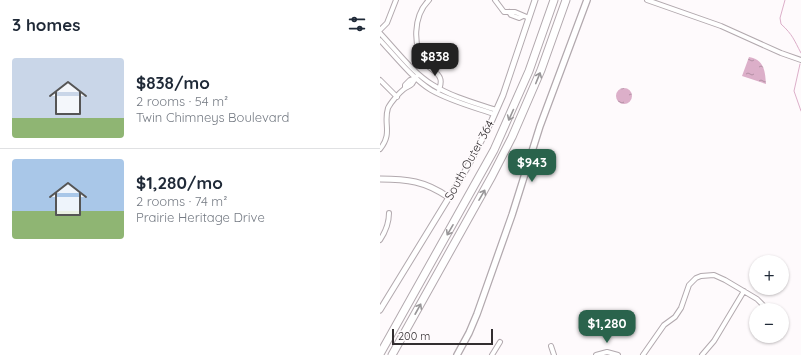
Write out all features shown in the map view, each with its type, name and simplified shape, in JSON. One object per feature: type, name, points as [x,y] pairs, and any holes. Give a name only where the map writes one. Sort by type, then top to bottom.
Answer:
[{"type":"highway","points":[[380,354],[480,177],[500,138],[529,71],[554,0]]},
{"type":"highway","points":[[392,355],[492,176],[512,137],[539,76],[566,0]]},
{"type":"main road","points":[[457,355],[477,314],[512,215],[540,126],[587,0]]},
{"type":"street","points":[[396,0],[387,23],[380,32],[416,77]]},
{"type":"street","points":[[429,0],[424,6],[421,14],[416,36],[421,55],[426,64],[440,78],[441,83],[438,91]]},
{"type":"street","name":"South Outer 364","points":[[380,310],[466,168],[492,120],[503,95],[526,17],[535,0]]},
{"type":"street","points":[[647,0],[721,26],[780,53],[801,60]]},
{"type":"street","points":[[496,1],[504,12],[509,12],[519,18],[526,17]]},
{"type":"street","points":[[380,27],[387,21]]},
{"type":"street","points":[[380,40],[416,77],[430,89],[495,112]]},
{"type":"street","points":[[380,149],[385,143],[388,134],[387,114],[389,106],[405,88],[405,85],[416,77]]},
{"type":"street","points":[[380,80],[397,97]]},
{"type":"street","points":[[380,179],[416,181],[431,187],[448,197]]},
{"type":"street","points":[[380,240],[389,222],[388,213]]},
{"type":"street","points":[[643,355],[664,325],[678,312],[685,298],[689,285],[696,278],[705,274],[714,275],[744,291],[761,303]]},
{"type":"street","points":[[702,355],[714,341],[744,291]]},
{"type":"street","points":[[380,303],[386,299]]},
{"type":"street","points":[[492,355],[500,342]]},
{"type":"street","points":[[551,346],[554,355]]},
{"type":"street","points":[[596,355],[607,352],[618,355]]},
{"type":"water","points":[[749,57],[754,58],[763,66],[766,84],[742,76]]},
{"type":"water","points":[[624,88],[631,93],[632,96],[627,103],[624,104],[617,99],[616,96],[621,89]]},
{"type":"waterway","points":[[785,0],[780,18],[781,24],[791,35],[801,53]]},
{"type":"waterway","points":[[800,64],[794,91],[801,111]]}]
